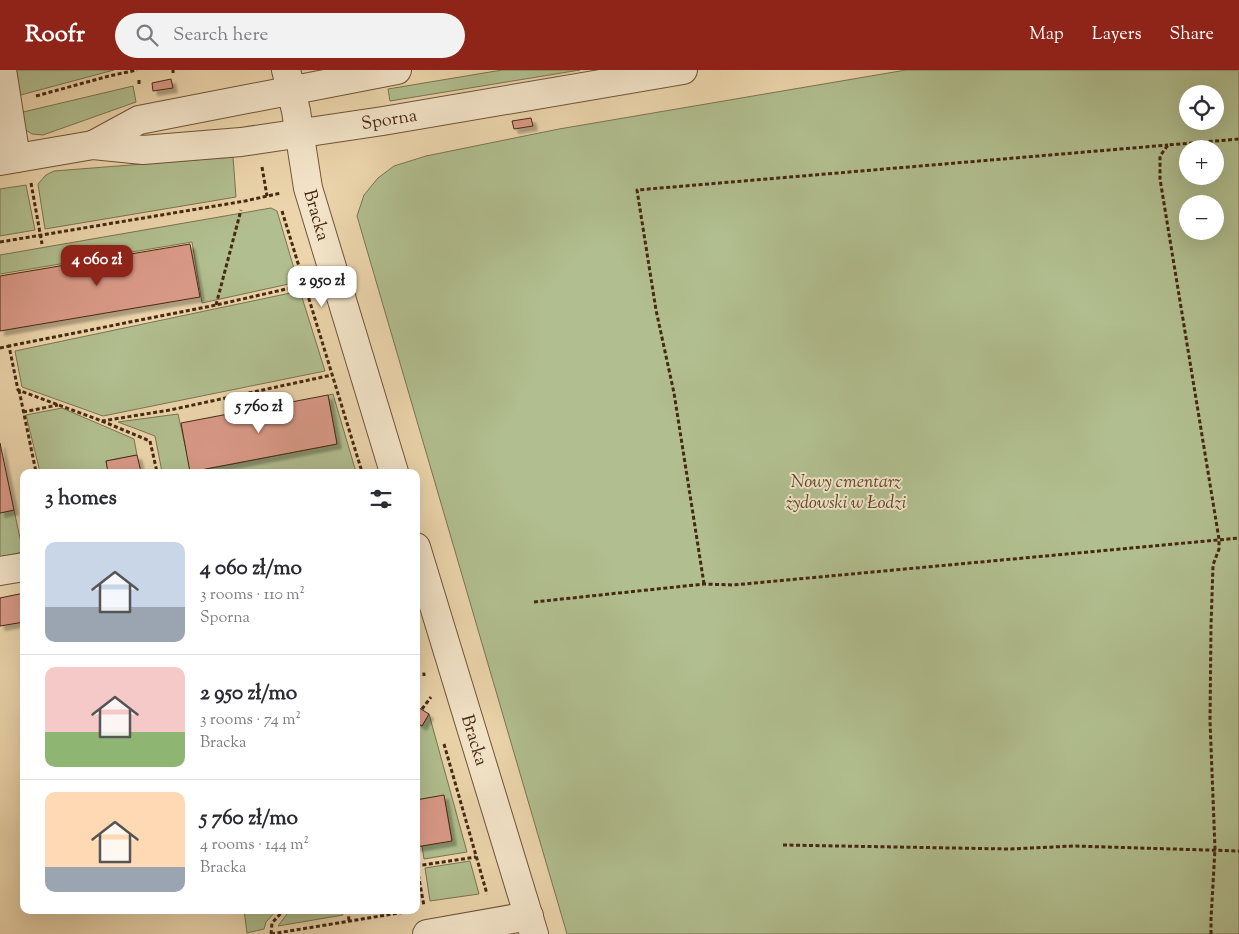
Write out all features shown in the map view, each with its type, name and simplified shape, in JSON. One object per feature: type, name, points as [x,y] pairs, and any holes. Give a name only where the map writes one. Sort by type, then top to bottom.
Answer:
[{"type":"street","points":[[2,70],[14,159]]},
{"type":"street","name":"Sporna","points":[[93,145],[139,120],[289,80],[397,70]]},
{"type":"street","name":"Sporna","points":[[14,159],[93,145],[143,150],[241,142],[683,70]]},
{"type":"street","name":"Bracka","points":[[289,80],[300,133],[308,188],[393,469]]},
{"type":"street","name":"Bracka","points":[[420,560],[532,925]]},
{"type":"street","points":[[0,571],[20,568]]},
{"type":"street","points":[[426,921],[532,925]]},
{"type":"path","points":[[8,104],[136,70]]},
{"type":"path","points":[[704,584],[674,394],[656,310],[637,190],[1239,139]]},
{"type":"path","points":[[1168,145],[1160,156],[1160,179],[1219,539],[1218,549],[1212,565],[1210,626],[1210,720],[1215,849],[1211,919],[1212,934]]},
{"type":"path","points":[[14,159],[41,235],[42,244]]},
{"type":"path","points":[[0,242],[244,201],[308,188]]},
{"type":"path","points":[[216,304],[241,210]]},
{"type":"path","points":[[282,211],[361,469]]},
{"type":"path","points":[[0,348],[304,285]]},
{"type":"path","points":[[9,346],[35,469]]},
{"type":"path","points":[[102,421],[170,410],[332,375]]},
{"type":"path","points":[[18,390],[150,441],[156,469]]},
{"type":"path","points":[[23,412],[59,405]]},
{"type":"path","points":[[534,602],[704,584],[733,585],[1239,538]]},
{"type":"path","points":[[420,675],[424,674],[426,682]]},
{"type":"path","points":[[428,690],[433,707]]},
{"type":"path","points":[[422,710],[431,698]]},
{"type":"path","points":[[441,735],[489,899]]},
{"type":"path","points":[[783,844],[1009,849],[1074,846],[1239,851]]},
{"type":"path","points":[[420,864],[476,857]]},
{"type":"path","points":[[420,887],[426,921]]},
{"type":"path","points":[[280,914],[272,923],[271,934],[391,914]]},
{"type":"path","points":[[348,914],[349,921]]},
{"type":"green space","points":[[14,70],[114,70],[17,96]]},
{"type":"green space","points":[[502,70],[580,70],[390,101],[388,89]]},
{"type":"green space","name":"Nowy cmentarz żydowski w Łodzi","points":[[906,70],[1239,70],[1239,934],[567,934],[357,216],[364,195],[378,178],[394,166],[426,156],[559,129]]},
{"type":"green space","points":[[133,86],[136,102],[43,135],[32,134],[23,128],[19,113]]},
{"type":"green space","points":[[233,157],[236,197],[45,229],[38,184],[46,175],[54,171]]},
{"type":"green space","points":[[26,185],[35,230],[0,236],[0,189]]},
{"type":"green space","points":[[271,208],[277,211],[298,282],[202,303],[192,242],[0,274],[0,255]]},
{"type":"green space","points":[[300,291],[325,371],[103,416],[22,387],[15,351]]},
{"type":"green space","points":[[333,394],[355,469],[207,469],[337,444],[328,395]]},
{"type":"green space","points":[[62,408],[134,439],[137,455],[106,461],[107,469],[39,469],[26,415]]},
{"type":"green space","points":[[178,414],[190,469],[161,469],[155,436],[118,422]]},
{"type":"green space","points":[[14,510],[20,538],[20,553],[0,557],[0,513]]},
{"type":"green space","points":[[429,714],[467,852],[424,859],[422,846],[452,840],[444,796],[420,799],[420,725],[422,726]]},
{"type":"green space","points":[[470,861],[479,894],[430,901],[425,868]]},
{"type":"green space","points":[[245,914],[273,914],[266,922],[264,929],[247,933]]},
{"type":"green space","points":[[287,914],[343,915],[278,926]]},
{"type":"building","points":[[171,79],[173,88],[153,91],[152,83]]},
{"type":"building","points":[[531,118],[533,126],[514,129],[512,121]]},
{"type":"building","points":[[190,244],[200,297],[0,331],[0,276]]},
{"type":"building","points":[[328,395],[337,444],[206,469],[189,469],[181,423]]},
{"type":"building","points":[[0,443],[14,510],[0,513]]},
{"type":"building","points":[[137,455],[140,469],[107,469],[106,461]]},
{"type":"building","points":[[20,594],[20,623],[0,626],[0,598]]},
{"type":"building","points":[[420,708],[429,714],[422,726],[420,725]]},
{"type":"building","points":[[444,795],[452,841],[420,846],[420,799]]}]
